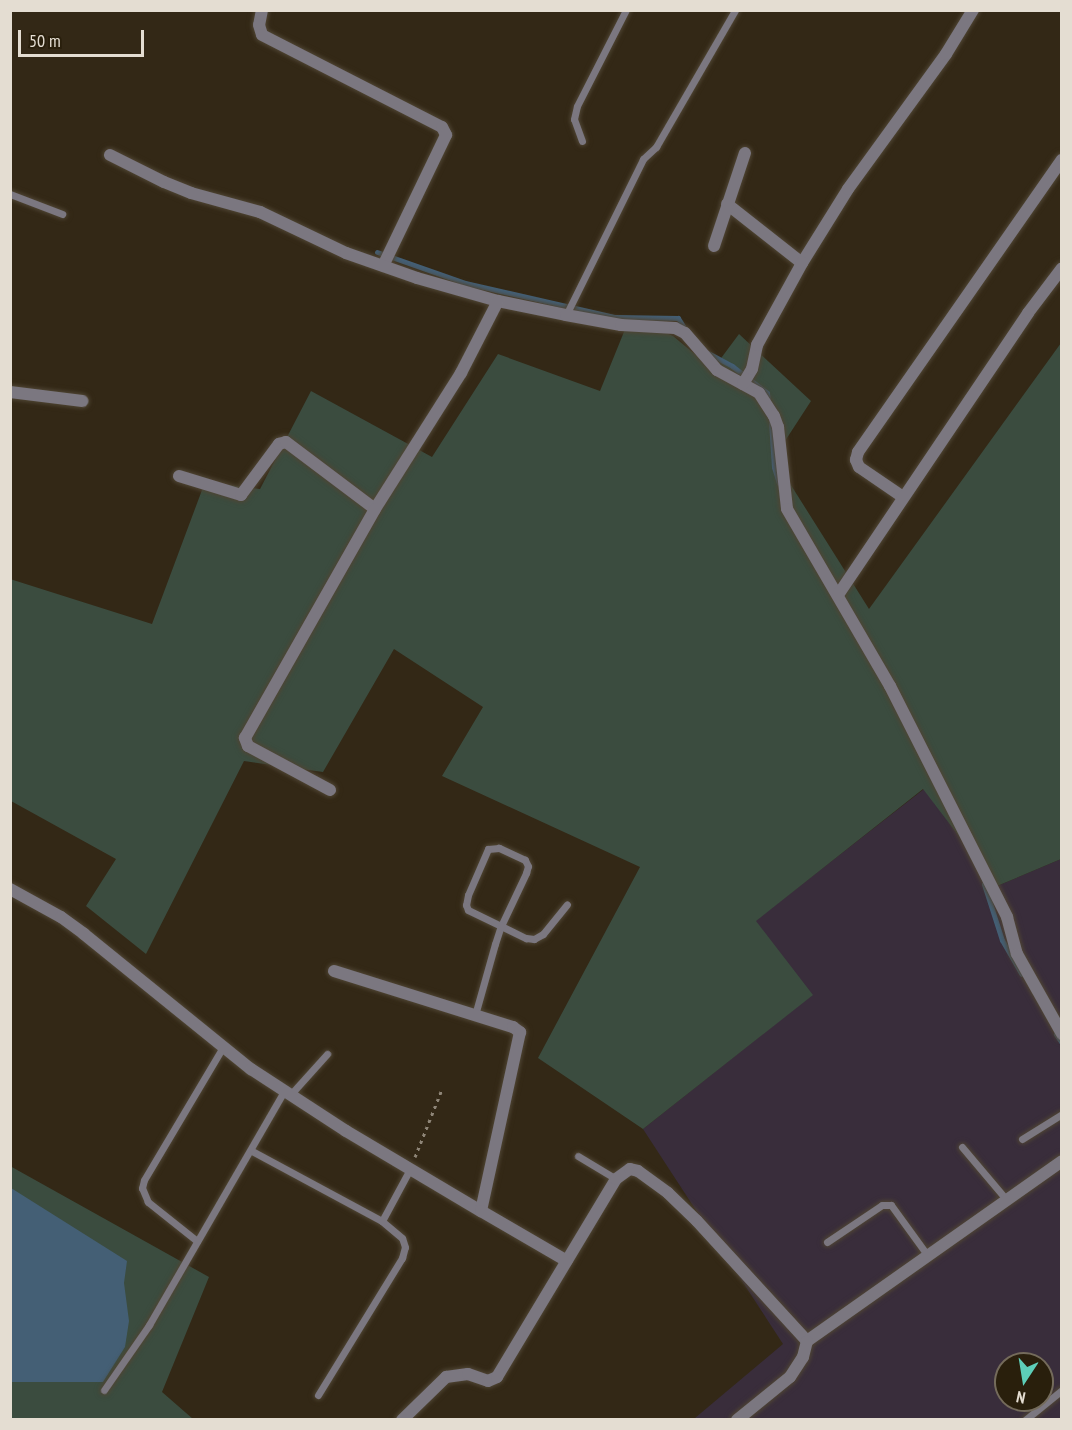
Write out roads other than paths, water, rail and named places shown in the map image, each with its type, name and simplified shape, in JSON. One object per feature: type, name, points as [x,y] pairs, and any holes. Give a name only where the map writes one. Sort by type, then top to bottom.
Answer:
[{"type":"street","points":[[262,10],[259,25],[262,35],[442,127],[446,135],[385,260]]},
{"type":"street","points":[[744,382],[752,369],[757,345],[802,262],[860,173],[946,54],[973,10]]},
{"type":"street","points":[[714,246],[745,153]]},
{"type":"street","points":[[110,155],[191,193],[260,212],[346,253],[385,260],[498,301],[567,312],[621,325],[675,328],[685,333],[717,370],[744,382],[759,393],[774,416],[787,509],[842,588],[1007,917],[1017,954],[1062,1034]]},
{"type":"street","points":[[903,497],[860,467],[856,460],[858,452],[1062,160]]},
{"type":"street","points":[[727,204],[802,262]]},
{"type":"street","points":[[842,588],[1062,268]]},
{"type":"street","points":[[330,790],[248,746],[245,738],[375,509],[460,373],[498,301]]},
{"type":"street","points":[[10,392],[82,402]]},
{"type":"street","points":[[179,476],[241,495],[279,444],[286,442],[375,509]]},
{"type":"street","points":[[10,889],[61,917],[84,934],[251,1069],[410,1169],[567,1261]]},
{"type":"street","points":[[334,971],[513,1027],[520,1032],[481,1211]]},
{"type":"street","points":[[737,1419],[790,1377],[803,1357],[807,1341],[1062,1161]]},
{"type":"street","points":[[402,1419],[446,1377],[468,1374],[488,1381],[497,1377],[616,1179],[630,1169],[638,1171],[668,1193],[807,1341]]},
{"type":"lane","points":[[582,141],[574,119],[577,106],[626,10]]},
{"type":"lane","points":[[567,312],[643,159],[656,147],[735,10]]},
{"type":"lane","points":[[10,194],[62,214]]},
{"type":"lane","points":[[475,1015],[488,964],[501,926],[528,866],[525,861],[493,847],[488,849],[466,905],[468,910],[501,926],[534,939],[543,934],[567,904]]},
{"type":"lane","points":[[197,1241],[148,1202],[142,1188],[144,1180],[224,1047]]},
{"type":"lane","points":[[104,1390],[148,1325],[288,1092],[327,1054]]},
{"type":"lane","points":[[1022,1139],[1062,1114]]},
{"type":"lane","points":[[962,1148],[1006,1199]]},
{"type":"lane","points":[[252,1151],[382,1221],[402,1238],[405,1247],[402,1258],[318,1395]]},
{"type":"lane","points":[[578,1156],[616,1179]]},
{"type":"lane","points":[[382,1221],[410,1169]]},
{"type":"lane","points":[[827,1242],[882,1205],[891,1205],[928,1256]]},
{"type":"lane","points":[[1025,1419],[1062,1390]]},
{"type":"water","points":[[11,1188],[127,1261],[124,1283],[129,1321],[125,1347],[103,1382],[11,1382]]},
{"type":"waterway","points":[[377,252],[465,283],[615,317],[678,318],[686,331]]},
{"type":"waterway","points":[[706,352],[732,366],[767,393],[768,400]]},
{"type":"waterway","points":[[771,421],[774,467],[779,483]]},
{"type":"waterway","points":[[984,884],[1002,940],[1022,974]]},
{"type":"waterway","points":[[1056,1034],[1062,1043]]}]
